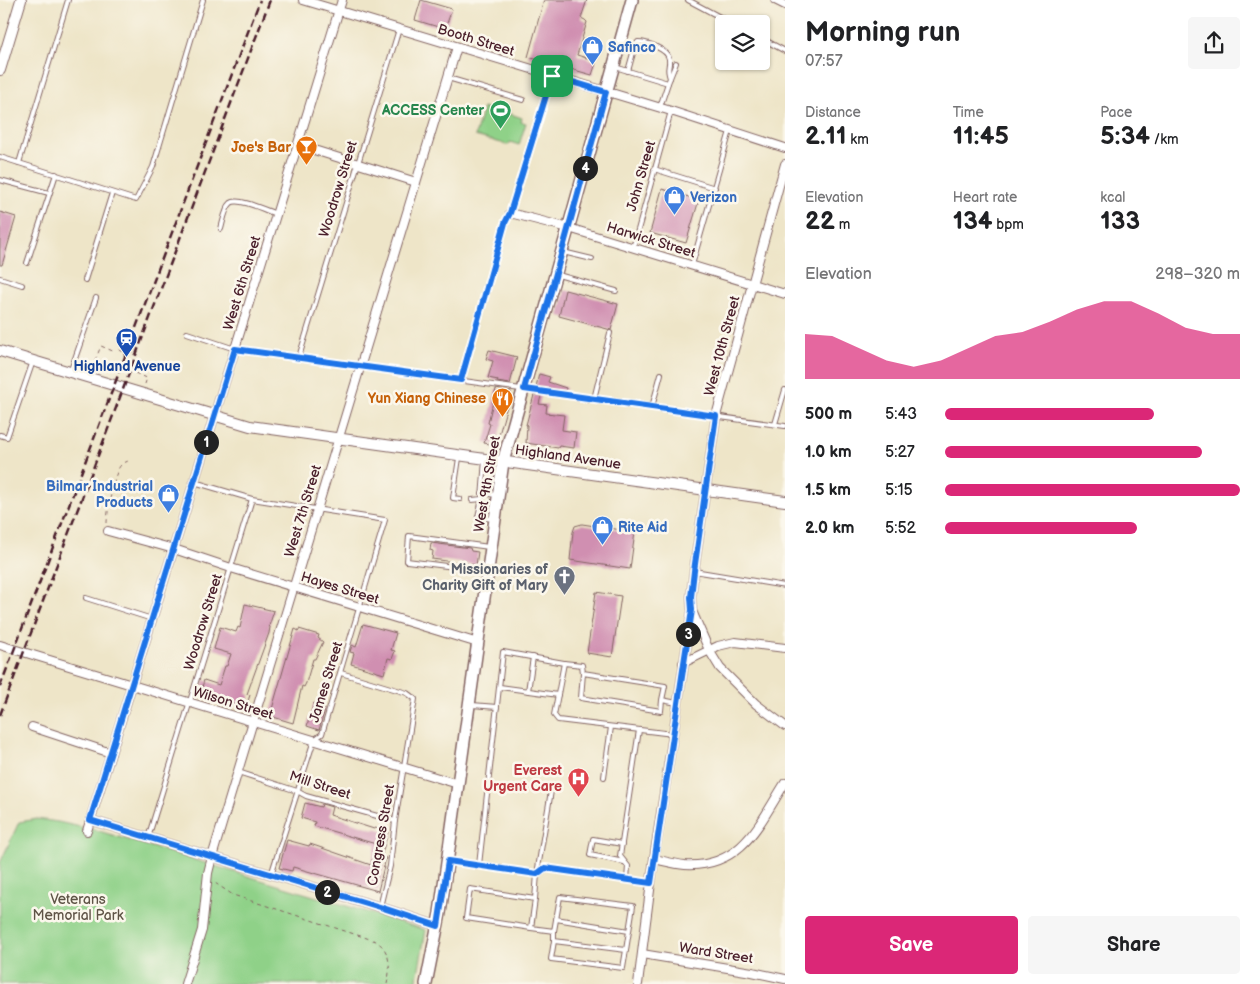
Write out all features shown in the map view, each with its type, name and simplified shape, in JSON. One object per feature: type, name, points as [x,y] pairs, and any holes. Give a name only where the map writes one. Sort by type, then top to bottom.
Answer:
[{"type":"main road","points":[[0,70],[3,51],[21,0]]},
{"type":"main road","name":"West 9th Street","points":[[426,984],[438,926],[448,861],[503,462],[632,0]]},
{"type":"main road","name":"Highland Avenue","points":[[0,351],[250,426],[785,501]]},
{"type":"street","name":"Booth Street","points":[[303,0],[671,111],[785,148]]},
{"type":"street","name":"West 6th Street","points":[[87,831],[342,0]]},
{"type":"street","points":[[775,0],[785,6]]},
{"type":"street","name":"West 7th Street","points":[[186,984],[202,930],[207,880],[212,857],[457,47]]},
{"type":"street","points":[[298,145],[416,182]]},
{"type":"street","name":"West 10th Street","points":[[638,984],[654,859],[692,610],[691,597],[694,571],[716,416],[752,283],[782,190],[785,164]]},
{"type":"street","name":"Harwick Street","points":[[510,213],[569,228],[785,294]]},
{"type":"street","name":"Hayes Street","points":[[108,531],[174,549],[478,643]]},
{"type":"street","points":[[692,610],[709,650],[720,668],[756,704],[785,726]]},
{"type":"street","points":[[683,663],[709,650],[735,642],[785,648]]},
{"type":"street","name":"Wilson Street","points":[[0,645],[458,784]]},
{"type":"street","points":[[32,727],[111,753]]},
{"type":"street","points":[[654,859],[684,865],[708,863],[733,853],[751,838],[785,782]]},
{"type":"street","points":[[90,820],[438,926]]},
{"type":"street","name":"Ward Street","points":[[642,954],[752,972],[785,980]]},
{"type":"lane","points":[[19,163],[68,0]]},
{"type":"lane","points":[[0,157],[136,200],[153,166],[203,0]]},
{"type":"lane","points":[[688,0],[717,15]]},
{"type":"lane","name":"Woodrow Street","points":[[299,357],[399,29]]},
{"type":"lane","points":[[628,71],[635,46],[638,42],[642,42],[668,54],[667,69],[670,78]]},
{"type":"lane","points":[[770,43],[785,51]]},
{"type":"lane","points":[[660,108],[676,63]]},
{"type":"lane","points":[[613,66],[668,83]]},
{"type":"lane","points":[[461,380],[505,223],[510,213],[552,76]]},
{"type":"lane","points":[[447,78],[523,100]]},
{"type":"lane","name":"John Street","points":[[633,248],[671,111]]},
{"type":"lane","points":[[692,266],[730,131]]},
{"type":"lane","points":[[654,169],[715,188]]},
{"type":"lane","points":[[27,263],[56,174]]},
{"type":"lane","points":[[0,180],[49,193]]},
{"type":"lane","points":[[84,280],[112,193]]},
{"type":"lane","points":[[221,229],[229,205],[232,202],[240,201],[276,214]]},
{"type":"lane","points":[[562,251],[592,259]]},
{"type":"lane","points":[[556,275],[616,291]]},
{"type":"lane","points":[[0,278],[22,285]]},
{"type":"lane","points":[[70,372],[96,298]]},
{"type":"lane","points":[[594,399],[610,333]]},
{"type":"lane","points":[[187,334],[235,349],[785,426]]},
{"type":"lane","points":[[0,434],[7,437],[32,361]]},
{"type":"lane","points":[[652,407],[662,374]]},
{"type":"lane","points":[[775,424],[785,390]]},
{"type":"lane","points":[[460,455],[454,498],[460,499]]},
{"type":"lane","points":[[485,459],[482,499],[478,517],[495,519]]},
{"type":"lane","points":[[194,482],[252,499],[317,509]]},
{"type":"lane","points":[[482,493],[498,496]]},
{"type":"lane","name":"Woodrow Street","points":[[148,838],[252,499]]},
{"type":"lane","points":[[472,500],[482,499]]},
{"type":"lane","name":"James Street","points":[[271,875],[314,740],[322,734],[385,520],[317,509]]},
{"type":"lane","points":[[488,572],[407,561],[409,536],[491,548]]},
{"type":"lane","points":[[694,571],[785,586]]},
{"type":"lane","points":[[86,598],[152,619]]},
{"type":"lane","points":[[479,865],[504,652],[582,665],[581,698],[661,711],[665,686],[583,672]]},
{"type":"lane","points":[[528,691],[533,657]]},
{"type":"lane","points":[[564,662],[554,715],[558,720],[673,734]]},
{"type":"lane","name":"Congress Street","points":[[341,673],[407,693],[415,699],[395,821],[390,866],[380,907]]},
{"type":"lane","points":[[500,687],[558,695]]},
{"type":"lane","points":[[662,700],[677,703]]},
{"type":"lane","points":[[470,704],[497,707]]},
{"type":"lane","points":[[604,777],[611,727]]},
{"type":"lane","points":[[627,880],[628,866],[620,856],[639,730]]},
{"type":"lane","name":"Mill Street","points":[[238,772],[297,791],[306,796],[395,821]]},
{"type":"lane","points":[[531,928],[536,899],[537,874],[551,791]]},
{"type":"lane","points":[[622,844],[592,839],[590,855],[624,862]]},
{"type":"lane","points":[[448,861],[537,874],[545,868],[651,883]]},
{"type":"lane","points":[[536,899],[470,889],[466,918],[554,931]]},
{"type":"lane","points":[[560,897],[633,906],[623,968],[551,959],[556,919],[560,897]]},
{"type":"lane","points":[[556,919],[629,931]]},
{"type":"lane","points":[[554,942],[626,950]]},
{"type":"path","points":[[124,336],[128,338]]},
{"type":"path","points":[[88,378],[101,346],[115,352]]},
{"type":"path","points":[[119,350],[124,352]]},
{"type":"path","points":[[133,354],[138,356]]},
{"type":"path","points":[[128,367],[133,368]]},
{"type":"path","points":[[135,373],[147,378],[141,394]]},
{"type":"path","points":[[108,531],[106,521],[108,506],[116,473],[121,465],[128,461],[131,462]]},
{"type":"path","points":[[207,880],[234,895],[376,941],[385,950],[388,957],[387,984]]},
{"type":"green space","name":"ACCESS Center","points":[[498,104],[503,106],[502,111],[522,118],[521,122],[526,123],[519,145],[510,142],[509,145],[475,136],[483,108],[495,112]]},
{"type":"green space","name":"Veterans Memorial Park","points":[[37,819],[99,831],[426,930],[416,984],[0,984],[0,863],[19,822]]},
{"type":"building","points":[[421,0],[452,9],[445,29],[415,20]]},
{"type":"building","points":[[544,0],[587,0],[581,18],[587,22],[577,55],[593,60],[596,63],[592,75],[528,57]]},
{"type":"building","name":"Verizon","points":[[662,189],[699,200],[686,243],[650,233]]},
{"type":"building","points":[[0,212],[16,217],[2,265],[0,265]]},
{"type":"building","points":[[565,290],[618,304],[611,330],[559,316]]},
{"type":"building","points":[[489,350],[517,357],[510,384],[488,378],[493,361],[486,359]]},
{"type":"building","points":[[539,374],[550,377],[548,382],[566,388],[565,391],[536,387]]},
{"type":"building","points":[[496,389],[511,392],[496,445],[484,443],[490,424],[488,423]]},
{"type":"building","points":[[534,395],[541,396],[539,404],[547,405],[546,413],[564,415],[562,430],[576,432],[574,448],[559,446],[558,448],[526,443],[526,425]]},
{"type":"building","name":"Rite Aid","points":[[582,524],[635,532],[630,569],[570,560],[575,526]]},
{"type":"building","points":[[431,543],[470,548],[471,551],[478,552],[476,565],[432,559]]},
{"type":"building","points":[[596,592],[621,596],[612,657],[587,653]]},
{"type":"building","points":[[245,604],[274,611],[269,626],[269,633],[247,694],[250,695],[246,707],[200,695],[204,680],[219,685],[231,654],[214,649],[220,627],[236,632],[238,627],[240,628]]},
{"type":"building","points":[[363,624],[396,633],[391,650],[395,651],[392,659],[388,658],[384,674],[351,664],[354,653],[350,652],[352,645],[356,647]]},
{"type":"building","points":[[295,629],[319,635],[318,638],[323,642],[315,659],[313,659],[306,683],[304,687],[302,686],[293,723],[270,716]]},
{"type":"building","points":[[314,703],[325,709],[319,730],[307,726]]},
{"type":"building","points":[[305,803],[321,807],[322,804],[332,807],[330,815],[388,832],[381,857],[386,858],[378,891],[293,867],[292,871],[279,868],[287,840],[309,846],[310,844],[371,865],[376,844],[314,826],[315,822],[301,818]]},
{"type":"railway","points":[[0,687],[260,0]]},
{"type":"railway","points":[[0,715],[270,0]]},
{"type":"place","name":"Safinco","points":[[592,66]]},
{"type":"place","name":"ACCESS Center","points":[[500,129]]},
{"type":"place","name":"Joe's Bar","points":[[307,166]]},
{"type":"place","name":"Verizon","points":[[674,216]]},
{"type":"place","name":"Highland Avenue","points":[[127,357]]},
{"type":"place","name":"Yun Xiang Chinese","points":[[502,417]]},
{"type":"place","name":"Bilmar Industrial Products","points":[[169,513]]},
{"type":"place","name":"Rite Aid","points":[[602,546]]},
{"type":"place","name":"Missionaries of Charity Gift of Mary","points":[[564,596]]},
{"type":"place","name":"Everest Urgent Care","points":[[578,797]]},
{"type":"route","points":[[552,76],[606,92],[524,389],[716,416],[694,571],[691,597],[692,610],[651,883],[545,868],[537,874],[448,861],[438,926],[90,820],[235,349],[461,380],[505,223],[510,213],[552,76]]}]
